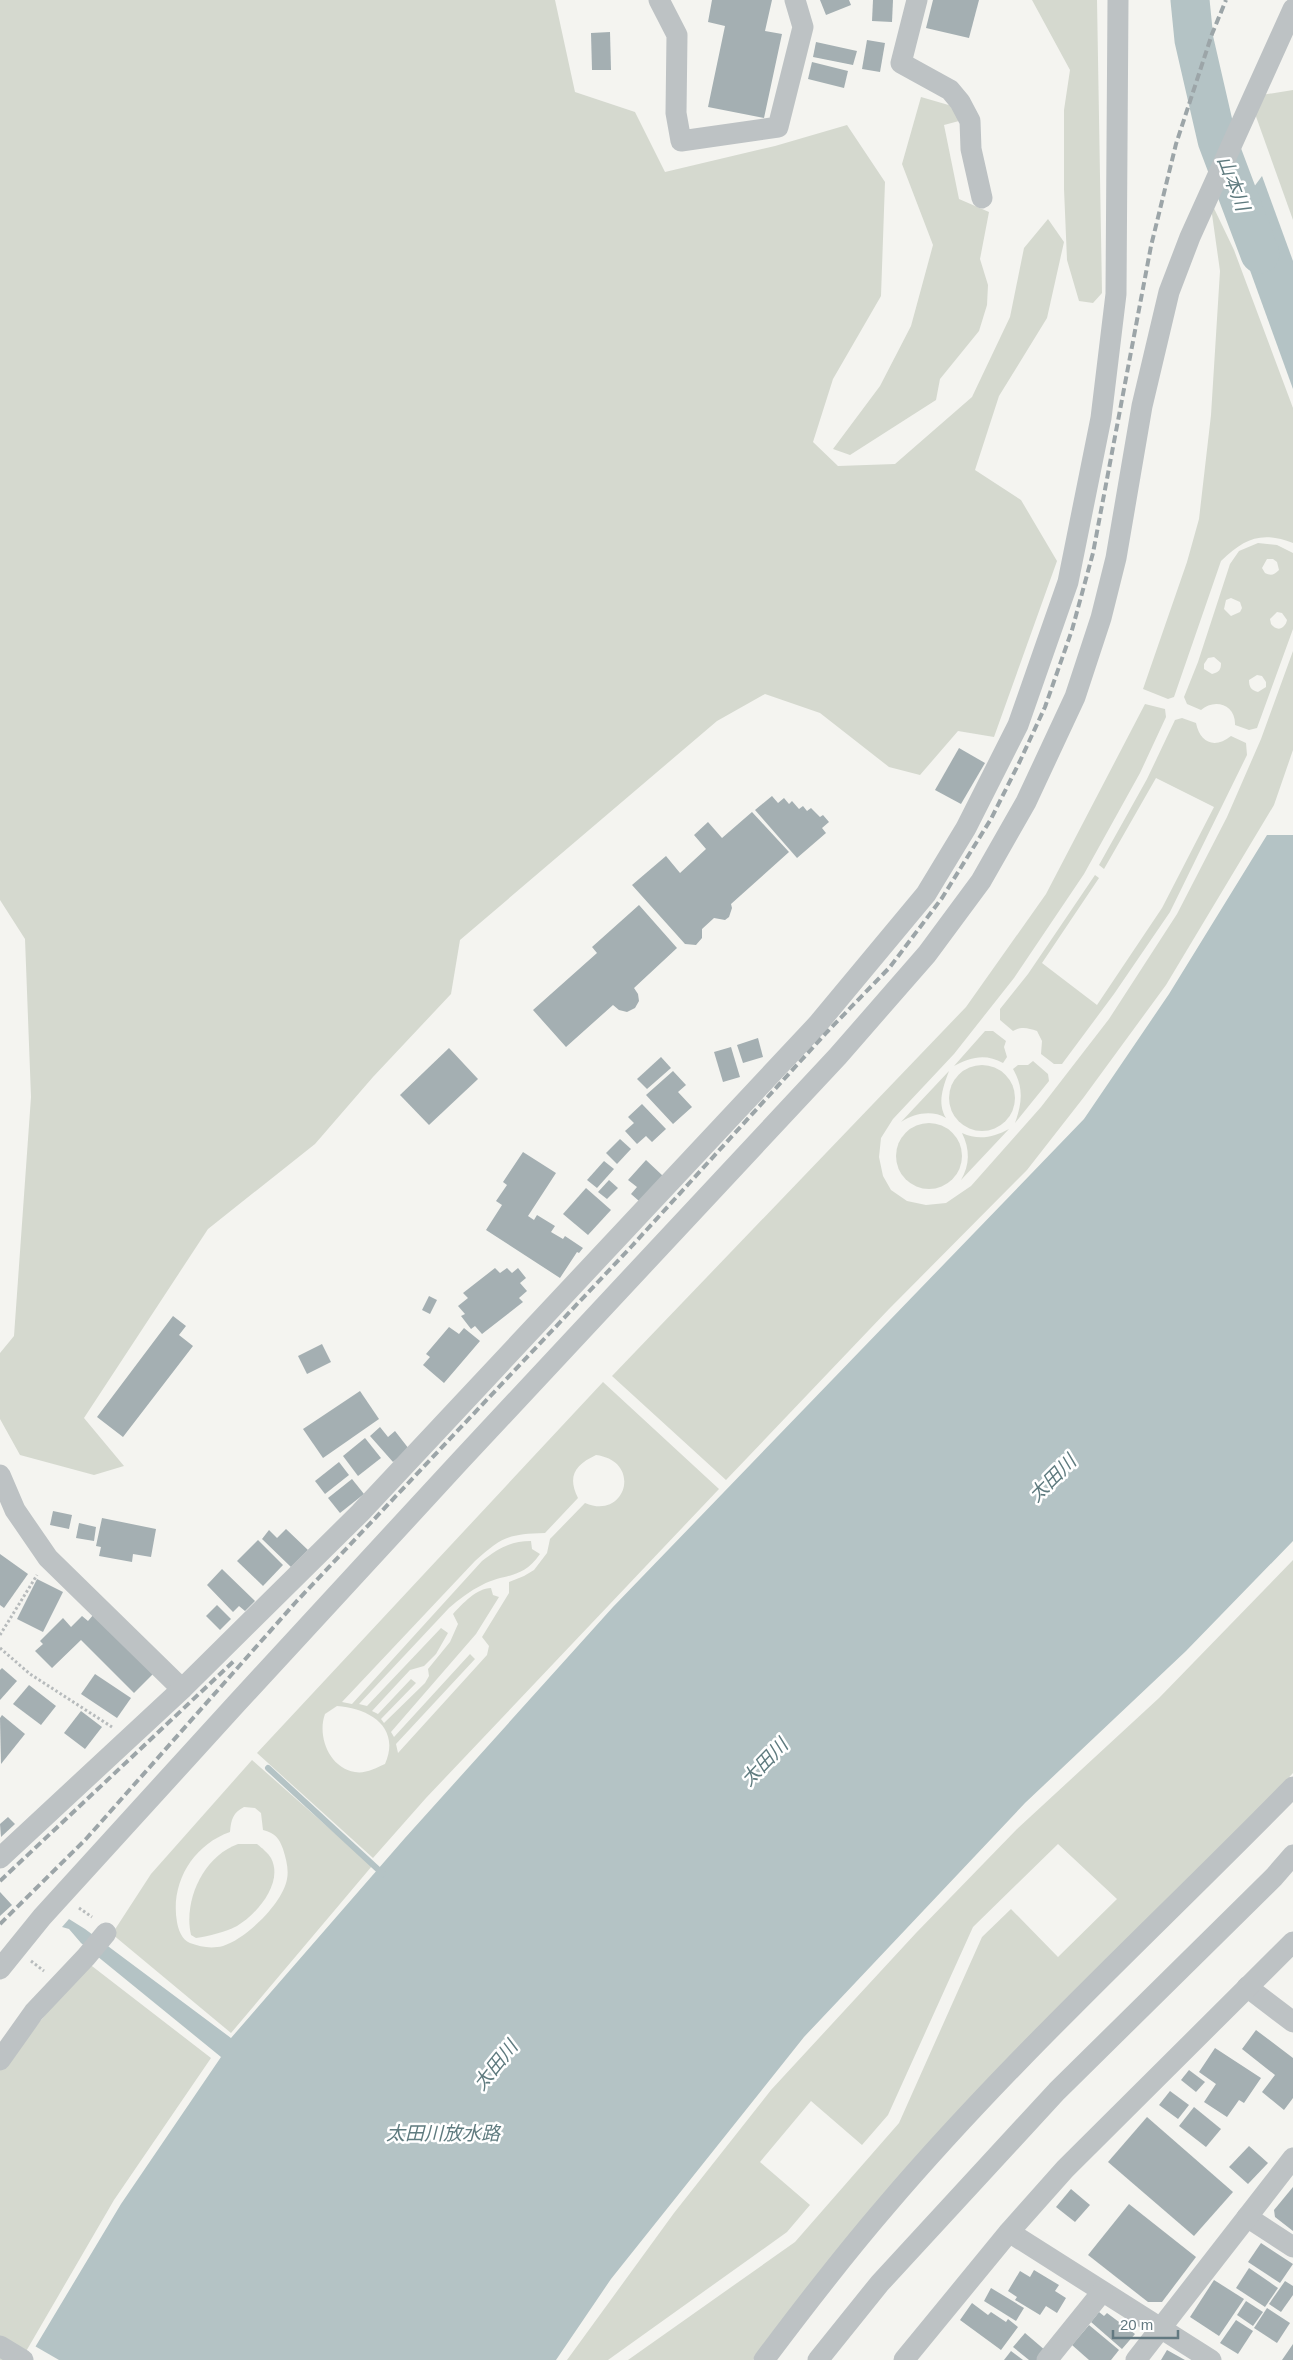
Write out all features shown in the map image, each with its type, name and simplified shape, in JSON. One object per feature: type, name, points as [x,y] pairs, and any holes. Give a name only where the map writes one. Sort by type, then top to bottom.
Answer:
[{"type":"street","points":[[659,0],[677,35],[676,113],[681,141],[778,127],[803,27],[795,0]]},
{"type":"street","points":[[917,0],[901,63],[950,90],[960,102],[970,121],[971,149],[982,198]]},
{"type":"street","points":[[0,1858],[182,1689],[360,1513],[817,1025],[926,894],[966,828],[1018,725],[1068,582],[1101,418],[1116,294],[1118,0]]},
{"type":"street","points":[[0,1969],[42,1917],[242,1696],[838,1056],[927,954],[981,881],[1026,802],[1075,697],[1101,618],[1116,558],[1142,406],[1169,292],[1190,237],[1293,9]]},
{"type":"street","points":[[0,1475],[14,1510],[48,1558],[182,1689]]},
{"type":"street","points":[[764,2360],[886,2206],[967,2116],[1074,2005],[1293,1787]]},
{"type":"street","points":[[818,2360],[880,2283],[1057,2091],[1274,1877],[1293,1855]]},
{"type":"street","points":[[0,2060],[34,2012],[86,1957],[101,1927]]},
{"type":"street","points":[[904,2360],[1009,2232],[1065,2169],[1293,1942]]},
{"type":"street","points":[[1248,1987],[1293,2022]]},
{"type":"street","points":[[1136,2360],[1293,2158]]},
{"type":"street","points":[[1248,2217],[1293,2247]]},
{"type":"street","points":[[1009,2232],[1211,2360]]},
{"type":"street","points":[[1048,2360],[1102,2292]]},
{"type":"street","points":[[0,2346],[23,2360]]},
{"type":"path","points":[[0,1635],[48,1558]]},
{"type":"path","points":[[0,1648],[30,1674],[129,1738]]},
{"type":"path","points":[[75,1905],[101,1927]]},
{"type":"path","points":[[29,1960],[52,1977]]},
{"type":"shaded area","points":[[0,0],[555,0],[575,92],[635,112],[665,172],[775,146],[847,125],[885,182],[881,296],[833,379],[813,442],[838,466],[895,464],[972,397],[1010,317],[1024,248],[1048,219],[1064,242],[1047,318],[999,396],[975,470],[1021,500],[1057,561],[994,737],[958,731],[920,775],[889,767],[820,713],[765,694],[717,721],[460,940],[451,994],[373,1077],[315,1144],[208,1229],[84,1418],[124,1466],[94,1475],[20,1455],[0,1419],[0,1353],[14,1336],[31,1097],[25,939],[0,900]]},
{"type":"shaded area","points":[[1032,0],[1097,0],[1102,293],[1093,303],[1079,301],[1067,260],[1064,189],[1064,110],[1070,70]]},
{"type":"shaded area","points":[[1293,90],[1293,220],[1249,97]]},
{"type":"shaded area","points":[[921,97],[952,106],[959,121],[944,125],[959,199],[989,212],[980,259],[988,285],[987,305],[979,331],[940,379],[936,400],[850,455],[833,449],[880,386],[911,326],[933,245],[902,164]]},
{"type":"shaded area","points":[[1210,200],[1234,250],[1293,408],[1293,543],[1282,539],[1262,537],[1254,539],[1238,547],[1221,561],[1174,697],[1168,699],[1143,689],[1187,562],[1199,519],[1211,415],[1220,271]]},
{"type":"shaded area","points":[[1258,543],[1277,545],[1293,553],[1293,629],[1257,728],[1249,730],[1235,725],[1232,712],[1223,705],[1212,704],[1201,710],[1187,704],[1184,697],[1198,662],[1230,564],[1239,551]],"holes":[[[1267,559],[1273,559],[1277,562],[1279,570],[1271,575],[1265,573],[1262,568]],[[1231,598],[1240,602],[1242,608],[1240,612],[1231,616],[1224,609],[1226,600]],[[1277,612],[1282,613],[1287,620],[1284,626],[1278,629],[1271,624],[1270,619]],[[1214,657],[1221,663],[1221,667],[1212,674],[1204,669],[1204,664],[1208,658]],[[1257,675],[1262,676],[1266,682],[1266,687],[1258,692],[1250,686],[1249,680]]]},
{"type":"shaded area","points":[[1293,651],[1293,750],[1274,805],[1166,985],[1084,1097],[1027,1170],[889,1309],[726,1480],[612,1376],[966,1007],[1046,894],[1145,704],[1165,709],[1166,717],[1140,773],[1084,874],[1014,978],[954,1054],[893,1119],[881,1138],[879,1157],[883,1176],[891,1190],[907,1201],[926,1205],[946,1203],[971,1186],[1041,1107],[1109,1019],[1177,914],[1227,817],[1261,739]]},
{"type":"shaded area","points":[[1182,718],[1196,723],[1201,735],[1209,742],[1219,742],[1231,736],[1246,743],[1247,755],[1170,912],[1114,994],[1062,1064],[1054,1064],[1041,1054],[1042,1041],[1037,1031],[1019,1028],[1013,1031],[1000,1020],[1000,1009],[1028,974],[1095,875],[1099,878],[1042,963],[1097,1005],[1162,908],[1214,807],[1156,778],[1104,869],[1099,865],[1147,779],[1175,720]]},
{"type":"shaded area","points":[[985,1031],[993,1031],[1006,1041],[1004,1047],[1007,1057],[1003,1063],[990,1058],[978,1057],[954,1066]]},
{"type":"shaded area","points":[[1033,1061],[1048,1074],[1049,1081],[1015,1123],[1021,1096],[1017,1076],[1013,1069],[1018,1065],[1028,1065]]},
{"type":"shaded area","points":[[982,1065],[994,1068],[1005,1075],[1012,1086],[1015,1098],[1012,1110],[1005,1121],[994,1128],[982,1131],[970,1128],[959,1121],[952,1110],[949,1098],[952,1086],[959,1075],[970,1068]]},
{"type":"shaded area","points":[[949,1071],[941,1101],[946,1118],[929,1113],[912,1116],[901,1122]]},
{"type":"shaded area","points":[[929,1123],[941,1126],[952,1133],[959,1144],[962,1156],[959,1168],[952,1179],[941,1186],[929,1189],[917,1186],[906,1179],[899,1168],[896,1156],[899,1144],[906,1133],[917,1126]]},
{"type":"shaded area","points":[[1009,1129],[961,1180],[966,1169],[968,1157],[962,1133],[974,1137],[986,1137]]},
{"type":"shaded area","points":[[603,1382],[719,1489],[426,1798],[373,1858],[257,1753]],"holes":[[[596,1455],[611,1460],[620,1468],[624,1478],[624,1488],[619,1497],[611,1504],[599,1506],[585,1503],[550,1539],[547,1553],[534,1570],[509,1582],[509,1593],[482,1637],[489,1646],[487,1655],[398,1753],[396,1744],[475,1659],[470,1654],[394,1737],[391,1732],[476,1634],[499,1597],[493,1595],[491,1588],[480,1591],[470,1597],[453,1614],[458,1624],[450,1642],[428,1669],[429,1676],[425,1683],[384,1723],[381,1719],[416,1683],[411,1679],[378,1714],[372,1711],[410,1670],[424,1666],[436,1654],[448,1633],[441,1628],[367,1706],[359,1704],[457,1601],[490,1581],[513,1575],[527,1568],[540,1554],[532,1549],[531,1541],[517,1542],[505,1546],[482,1561],[352,1704],[342,1702],[484,1553],[506,1538],[522,1534],[545,1533],[578,1498],[573,1483],[573,1477],[578,1467]],[[337,1706],[361,1711],[379,1722],[386,1730],[389,1740],[389,1751],[385,1764],[367,1771],[355,1772],[346,1769],[332,1758],[324,1741],[323,1723],[325,1714]]]},
{"type":"shaded area","points":[[1293,1560],[1293,1773],[781,2321],[753,2360],[628,2360],[795,2242],[899,2123],[982,1937],[1011,1909],[1058,1957],[1117,1899],[1058,1844],[973,1927],[888,2115],[862,2145],[811,2101],[760,2162],[810,2205],[787,2232],[608,2360],[567,2360],[674,2213],[771,2090],[916,1933],[1017,1829],[1159,1698]]},
{"type":"shaded area","points":[[252,1760],[372,1866],[231,2033],[112,1934],[151,1874]],"holes":[[[244,1807],[255,1808],[261,1813],[263,1830],[271,1833],[280,1842],[286,1860],[287,1879],[279,1899],[262,1919],[232,1942],[214,1947],[187,1942],[179,1931],[176,1907],[177,1893],[187,1867],[205,1846],[230,1832],[232,1820],[237,1812]]]},
{"type":"shaded area","points":[[238,1844],[257,1844],[270,1856],[274,1868],[271,1887],[260,1906],[245,1921],[217,1934],[196,1938],[191,1935],[189,1922],[193,1894],[206,1869],[215,1858]]},
{"type":"shaded area","points":[[88,1963],[211,2058],[114,2200],[21,2360],[0,2360],[0,2070]]},
{"type":"water","points":[[1262,176],[1293,261],[1293,389],[1231,218]]},
{"type":"water","name":"太田川放水路","points":[[1267,835],[1293,835],[1293,1541],[1186,1651],[1025,1803],[804,2037],[611,2279],[556,2360],[30,2360],[31,2354],[121,2204],[221,2057],[81,1943],[69,1929],[62,1927],[69,1919],[85,1929],[231,2038],[405,1838],[613,1607],[1084,1119],[1169,994]]},
{"type":"pier","points":[[33,2345],[59,2360],[27,2360]]},
{"type":"building","points":[[712,0],[772,0],[765,31],[782,34],[764,118],[708,107],[725,26],[708,22]]},
{"type":"building","points":[[820,0],[849,0],[851,5],[826,15]]},
{"type":"building","points":[[873,0],[893,0],[892,22],[872,21]]},
{"type":"building","points":[[933,0],[979,0],[969,38],[926,28]]},
{"type":"building","points":[[610,32],[611,70],[592,70],[591,33]]},
{"type":"building","points":[[867,40],[885,43],[880,72],[862,69]]},
{"type":"building","points":[[816,42],[857,51],[853,65],[813,57]]},
{"type":"building","points":[[812,62],[848,71],[844,88],[808,79]]},
{"type":"building","points":[[959,748],[985,763],[961,804],[935,790]]},
{"type":"building","points":[[772,796],[778,803],[784,798],[789,804],[792,801],[799,809],[803,806],[807,811],[811,808],[820,817],[823,815],[829,822],[822,828],[826,833],[797,858],[755,810]]},
{"type":"building","points":[[752,812],[789,852],[731,904],[732,908],[729,917],[725,920],[714,918],[702,929],[702,938],[696,945],[685,944],[632,885],[666,856],[680,873],[706,849],[694,835],[708,822],[722,838]]},
{"type":"building","points":[[639,905],[677,948],[634,988],[638,994],[639,1001],[635,1008],[627,1012],[619,1010],[613,1005],[566,1047],[533,1010],[597,953],[592,947]]},
{"type":"building","points":[[758,1038],[763,1057],[743,1063],[737,1045]]},
{"type":"building","points":[[731,1047],[740,1077],[723,1082],[714,1052]]},
{"type":"building","points":[[449,1048],[478,1079],[429,1125],[400,1095]]},
{"type":"building","points":[[661,1057],[671,1068],[647,1089],[637,1079]]},
{"type":"building","points":[[673,1071],[686,1085],[678,1092],[692,1107],[673,1124],[646,1095]]},
{"type":"building","points":[[642,1104],[666,1129],[652,1142],[646,1136],[637,1144],[625,1131],[634,1123],[628,1117]]},
{"type":"building","points":[[620,1139],[631,1149],[617,1164],[606,1153]]},
{"type":"building","points":[[523,1152],[556,1173],[528,1216],[534,1220],[537,1215],[555,1226],[551,1232],[563,1239],[565,1236],[583,1248],[579,1253],[577,1252],[560,1278],[486,1230],[502,1205],[496,1201],[507,1185],[503,1182]]},
{"type":"building","points":[[646,1160],[663,1176],[639,1201],[631,1194],[637,1187],[628,1180]]},
{"type":"building","points":[[604,1161],[614,1169],[597,1188],[587,1180]]},
{"type":"building","points":[[609,1180],[618,1188],[607,1199],[598,1192]]},
{"type":"building","points":[[586,1188],[611,1210],[588,1235],[563,1214]]},
{"type":"building","points":[[495,1268],[500,1273],[507,1268],[512,1273],[518,1268],[526,1278],[520,1283],[527,1291],[519,1298],[523,1302],[482,1334],[475,1326],[471,1329],[461,1316],[465,1314],[458,1306],[468,1298],[463,1293]]},
{"type":"building","points":[[429,1296],[437,1300],[430,1314],[422,1310]]},
{"type":"building","points":[[173,1316],[186,1326],[179,1335],[193,1346],[123,1437],[97,1417]]},
{"type":"building","points":[[449,1327],[459,1334],[464,1328],[480,1341],[444,1383],[423,1365],[430,1357],[426,1354]]},
{"type":"building","points":[[322,1344],[331,1362],[307,1374],[298,1356]]},
{"type":"building","points":[[360,1391],[379,1419],[323,1458],[303,1429]]},
{"type":"building","points":[[380,1427],[388,1437],[395,1431],[409,1449],[393,1462],[370,1436]]},
{"type":"building","points":[[365,1438],[381,1458],[358,1476],[343,1456]]},
{"type":"building","points":[[339,1462],[349,1475],[325,1494],[315,1481]]},
{"type":"building","points":[[352,1479],[364,1494],[340,1513],[328,1498]]},
{"type":"building","points":[[53,1511],[72,1515],[69,1529],[50,1525]]},
{"type":"building","points":[[102,1518],[156,1529],[151,1557],[133,1554],[132,1562],[99,1556],[101,1547],[96,1546]]},
{"type":"building","points":[[79,1523],[96,1527],[94,1541],[76,1538]]},
{"type":"building","points":[[286,1529],[308,1550],[291,1567],[262,1539],[269,1530],[277,1538]]},
{"type":"building","points":[[258,1540],[283,1565],[263,1586],[237,1561]]},
{"type":"building","points":[[0,1554],[28,1574],[4,1608],[0,1605]]},
{"type":"building","points":[[222,1569],[255,1601],[245,1611],[239,1606],[233,1612],[207,1585]]},
{"type":"building","points":[[37,1579],[63,1592],[43,1632],[17,1619]]},
{"type":"building","points":[[217,1605],[231,1619],[220,1630],[206,1616]]},
{"type":"building","points":[[94,1614],[153,1674],[134,1693],[81,1640],[52,1668],[35,1651],[43,1644],[40,1641],[63,1618],[71,1627],[82,1616],[88,1621]]},
{"type":"building","points":[[2,1668],[17,1681],[0,1700],[0,1670]]},
{"type":"building","points":[[95,1674],[131,1698],[117,1718],[81,1694]]},
{"type":"building","points":[[29,1685],[56,1706],[41,1725],[13,1704]]},
{"type":"building","points":[[81,1711],[102,1727],[85,1749],[64,1733]]},
{"type":"building","points":[[2,1715],[25,1734],[1,1764],[0,1718]]},
{"type":"building","points":[[8,1817],[15,1824],[1,1837],[0,1824]]},
{"type":"building","points":[[0,1892],[12,1905],[0,1916]]},
{"type":"building","points":[[1256,2030],[1293,2058],[1293,2098],[1284,2110],[1262,2092],[1275,2075],[1242,2049]]},
{"type":"building","points":[[1215,2048],[1261,2078],[1244,2103],[1239,2100],[1227,2117],[1204,2102],[1216,2084],[1199,2072]]},
{"type":"building","points":[[1189,2070],[1205,2082],[1196,2092],[1181,2080]]},
{"type":"building","points":[[1170,2091],[1189,2105],[1178,2119],[1159,2105]]},
{"type":"building","points":[[1194,2107],[1221,2129],[1206,2147],[1179,2126]]},
{"type":"building","points":[[1147,2117],[1233,2192],[1194,2236],[1108,2162]]},
{"type":"building","points":[[1249,2146],[1268,2163],[1248,2184],[1229,2167]]},
{"type":"building","points":[[1293,2187],[1293,2231],[1275,2217],[1274,2210]]},
{"type":"building","points":[[1071,2189],[1090,2205],[1075,2222],[1056,2207]]},
{"type":"building","points":[[1129,2204],[1196,2257],[1162,2302],[1148,2302],[1088,2255]]},
{"type":"building","points":[[1261,2243],[1293,2264],[1280,2283],[1248,2262]]},
{"type":"building","points":[[1249,2268],[1278,2288],[1265,2307],[1236,2288]]},
{"type":"building","points":[[1034,2270],[1059,2285],[1055,2291],[1066,2298],[1057,2313],[1046,2306],[1040,2315],[1015,2300],[1017,2297],[1008,2291],[1020,2271],[1030,2277]]},
{"type":"building","points":[[1214,2280],[1244,2299],[1219,2336],[1190,2317]]},
{"type":"building","points":[[1285,2281],[1293,2286],[1293,2295],[1281,2312],[1269,2304]]},
{"type":"building","points":[[991,2288],[1024,2308],[1016,2321],[984,2301]]},
{"type":"building","points":[[1246,2301],[1263,2312],[1253,2326],[1237,2315]]},
{"type":"building","points":[[972,2303],[988,2315],[991,2312],[1006,2322],[1008,2319],[1018,2327],[1001,2350],[960,2320]]},
{"type":"building","points":[[1267,2308],[1290,2323],[1277,2343],[1254,2328]]},
{"type":"building","points":[[1099,2312],[1104,2316],[1107,2313],[1135,2334],[1122,2349],[1091,2322]]},
{"type":"building","points":[[1236,2320],[1253,2331],[1238,2354],[1220,2343]]},
{"type":"building","points":[[1089,2325],[1119,2350],[1111,2360],[1089,2360],[1072,2345]]},
{"type":"building","points":[[1025,2333],[1046,2351],[1039,2360],[1029,2360],[1013,2347]]},
{"type":"building","points":[[1293,2344],[1293,2360],[1282,2360]]},
{"type":"building","points":[[1167,2350],[1185,2360],[1161,2360]]},
{"type":"building","points":[[1011,2351],[1023,2360],[1004,2360]]},
{"type":"waterway","name":"山本川","points":[[1190,0],[1194,40],[1217,140],[1260,254]]},
{"type":"waterway","points":[[268,1768],[383,1874]]},
{"type":"railway","points":[[0,1924],[86,1839],[295,1603],[631,1247],[827,1032],[890,967],[942,898],[991,819],[1020,761],[1045,707],[1072,630],[1093,553],[1151,246],[1176,144],[1212,34],[1226,0]]},
{"type":"railway","points":[[0,1881],[235,1660]]},
{"type":"water label","name":"太田川","points":[[1052,1478]]},
{"type":"water label","name":"太田川","points":[[764,1762]]},
{"type":"water label","name":"太田川","points":[[495,2065]]}]
